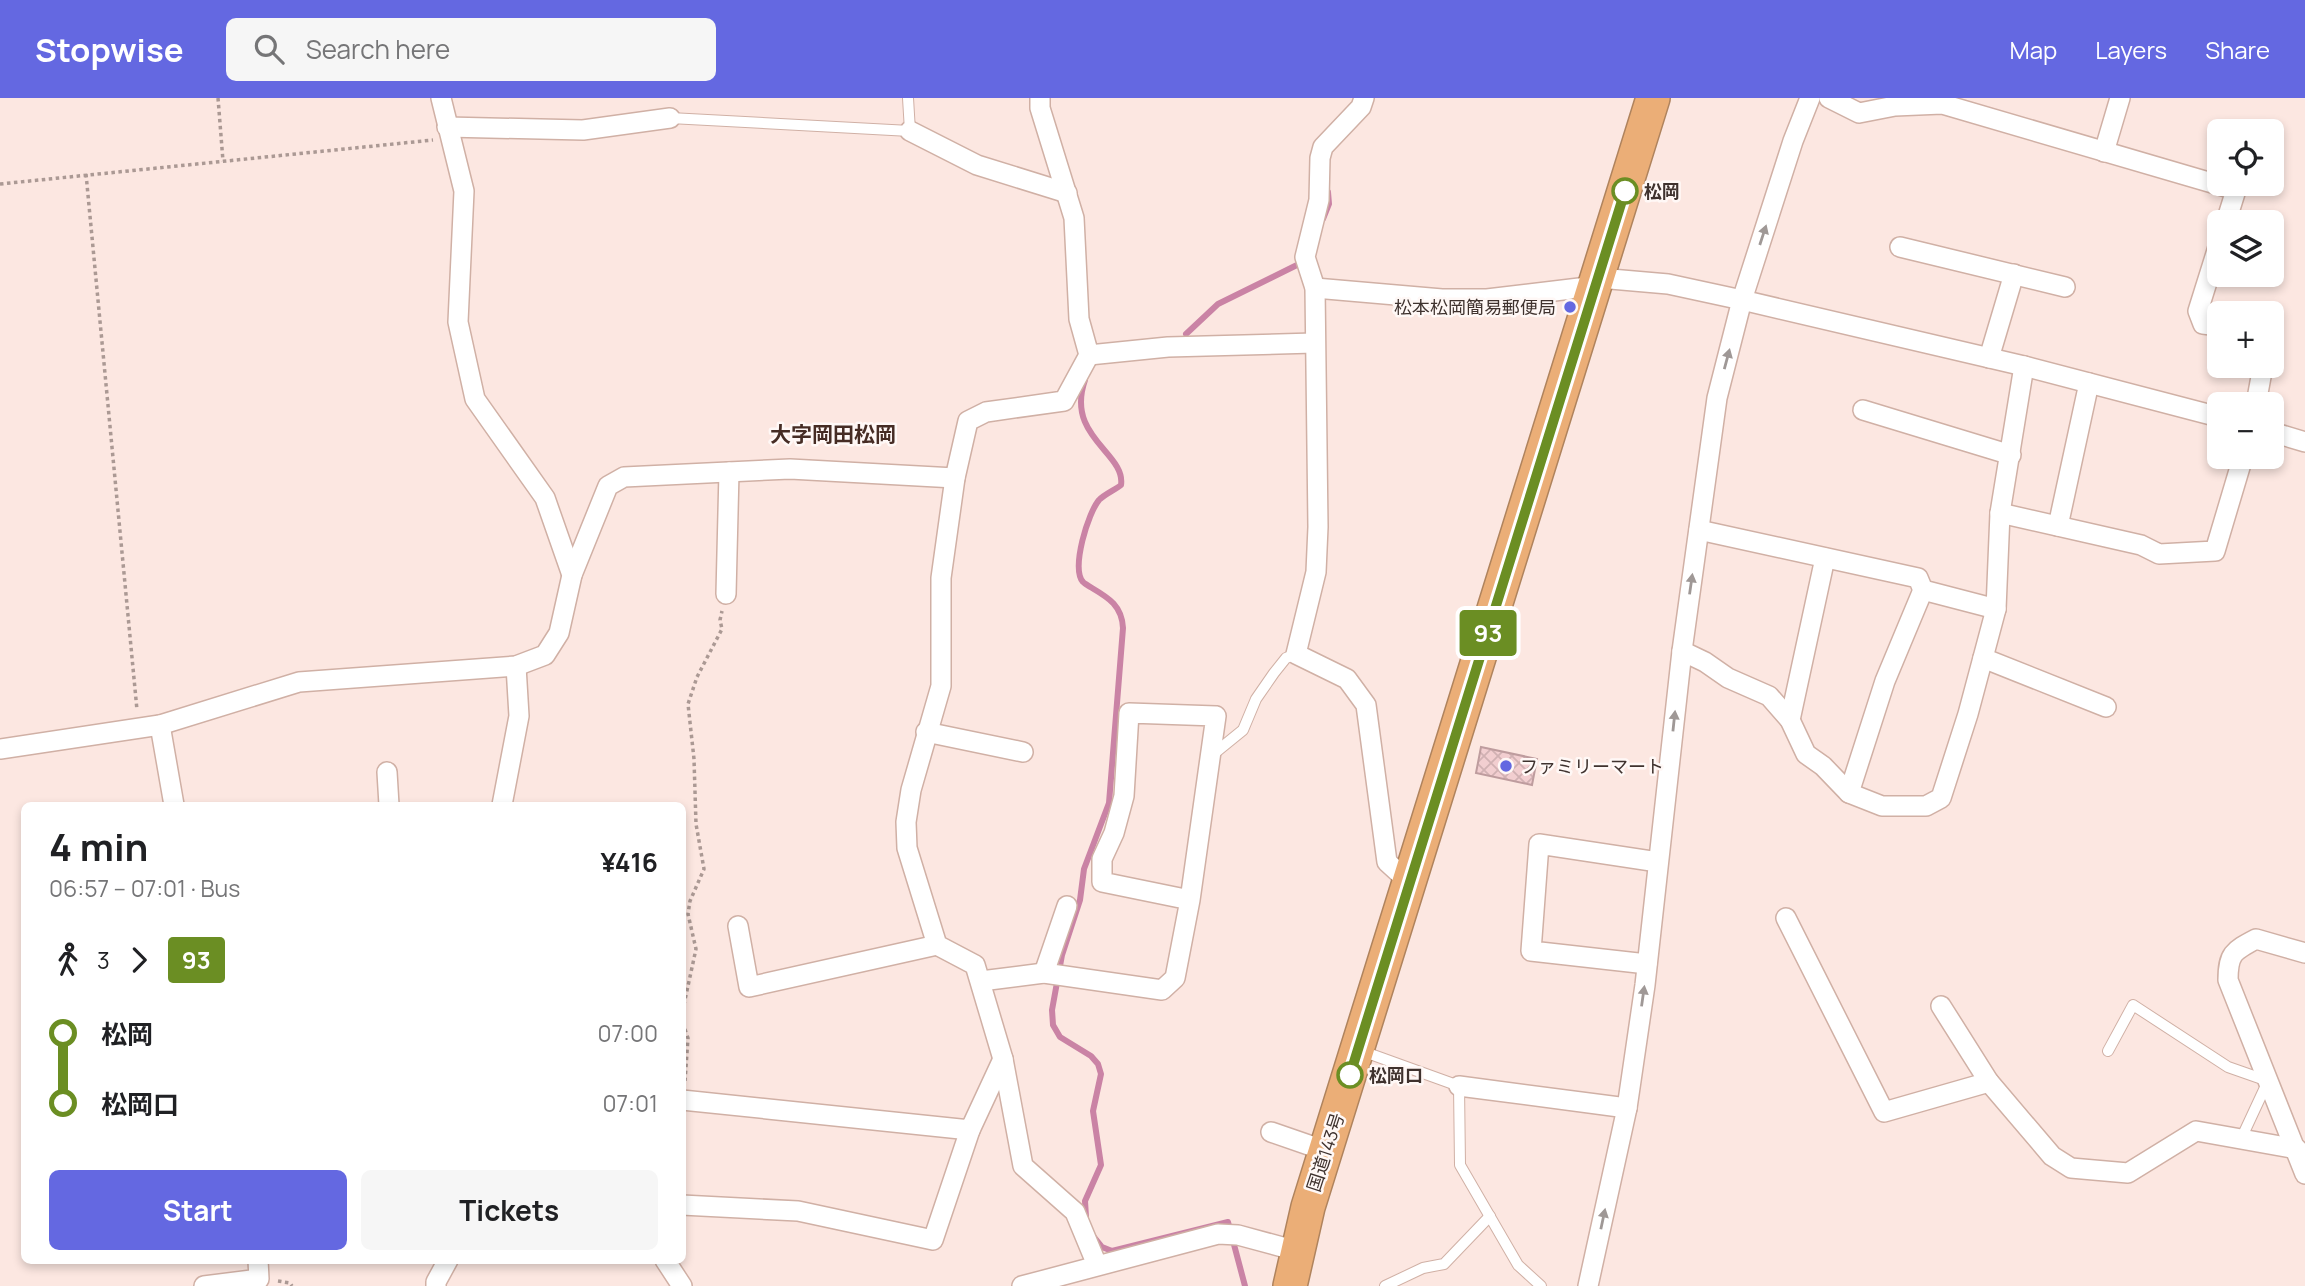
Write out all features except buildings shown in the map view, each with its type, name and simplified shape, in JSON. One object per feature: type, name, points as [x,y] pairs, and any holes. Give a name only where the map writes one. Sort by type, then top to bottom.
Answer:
[{"type":"highway","name":"国道143号","points":[[1290,1286],[1297,1251],[1326,1151],[1653,98]]},
{"type":"street","points":[[442,98],[464,191],[457,322],[475,399],[545,498],[572,575]]},
{"type":"street","points":[[937,945],[907,848],[906,822],[911,790],[941,686],[941,578],[955,478],[968,421],[986,412],[1064,401],[1090,355],[1079,319],[1074,218],[1040,108],[1040,98]]},
{"type":"street","points":[[1364,98],[1361,107],[1323,147],[1320,158],[1319,200],[1306,261],[1315,288],[1318,527],[1316,572],[1296,654],[1347,679],[1366,705],[1387,862],[1410,883]]},
{"type":"street","points":[[1588,1286],[1627,1108],[1647,964],[1682,651],[1717,398],[1742,300],[1793,141],[1810,98]]},
{"type":"street","points":[[1829,98],[1859,113],[1895,106],[1942,104],[2236,190],[2230,210]]},
{"type":"street","points":[[2105,152],[2120,98]]},
{"type":"street","points":[[449,133],[583,130],[670,118]]},
{"type":"street","points":[[910,131],[977,165],[1066,192]]},
{"type":"street","points":[[1900,247],[2065,287]]},
{"type":"street","points":[[1989,358],[2014,274]]},
{"type":"street","points":[[1315,288],[1453,299],[1488,299],[1597,282],[1668,284],[2024,366],[2207,414]]},
{"type":"street","points":[[2207,282],[2198,311],[2203,324],[2207,325]]},
{"type":"street","points":[[1090,355],[1168,347],[1314,343]]},
{"type":"street","points":[[1682,651],[1705,662],[1728,678],[1769,696],[1790,720],[1806,754],[1823,766],[1849,793],[1882,806],[1926,806],[1941,798],[1968,714],[1996,610],[2000,513],[2024,366]]},
{"type":"street","points":[[2058,526],[2089,383]]},
{"type":"street","points":[[1863,410],[2011,455]]},
{"type":"street","points":[[2284,436],[2305,442]]},
{"type":"street","points":[[0,749],[160,725],[299,682],[516,666],[545,655],[559,633],[572,575],[608,486],[624,477],[790,469],[955,478]]},
{"type":"street","points":[[2000,513],[2141,545],[2160,554],[2215,551],[2239,469]]},
{"type":"street","points":[[726,594],[729,472]]},
{"type":"street","points":[[1699,530],[1918,578],[1923,590],[1885,681],[1849,793]]},
{"type":"street","points":[[1790,720],[1825,558]]},
{"type":"street","points":[[1923,590],[1996,610]]},
{"type":"street","points":[[1983,657],[2106,707]]},
{"type":"street","points":[[503,802],[519,716],[516,666]]},
{"type":"street","points":[[981,981],[1052,975],[1162,990],[1175,978],[1190,900],[1216,716],[1129,713],[1124,796],[1114,833],[1102,859],[1102,882],[1190,900]]},
{"type":"street","points":[[160,725],[173,802]]},
{"type":"street","points":[[926,732],[1023,752]]},
{"type":"street","points":[[387,772],[389,802]]},
{"type":"street","points":[[1647,964],[1531,951],[1539,844],[1658,862]]},
{"type":"street","points":[[1052,975],[1067,906]]},
{"type":"street","points":[[1786,918],[1884,1112],[1989,1082]]},
{"type":"street","points":[[738,926],[750,987],[937,945],[975,965],[1003,1059],[1023,1166],[1074,1212],[1097,1265]]},
{"type":"street","points":[[2305,953],[2256,939],[2239,948],[2228,961],[2228,980],[2305,1174]]},
{"type":"street","points":[[1941,1006],[1989,1082],[2052,1156],[2071,1168],[2128,1173],[2196,1131],[2297,1149]]},
{"type":"street","points":[[686,1205],[798,1211],[933,1240],[970,1130],[1003,1059]]},
{"type":"street","points":[[1459,1086],[1627,1108]]},
{"type":"street","points":[[686,1100],[970,1130]]},
{"type":"street","points":[[1271,1132],[1326,1151]]},
{"type":"street","points":[[1022,1286],[1218,1234],[1238,1235],[1297,1251]]},
{"type":"street","points":[[204,1286],[259,1279],[258,1264]]},
{"type":"street","points":[[436,1286],[446,1264]]},
{"type":"street","points":[[668,1264],[682,1286]]},
{"type":"lane","points":[[670,118],[910,131],[908,98]]},
{"type":"lane","points":[[1210,757],[1243,730],[1256,699],[1274,673],[1286,657],[1296,654]]},
{"type":"lane","points":[[2108,1051],[2133,1005],[2228,1068],[2267,1080],[2241,1139]]},
{"type":"lane","points":[[1358,1050],[1459,1086],[1460,1165],[1518,1265],[1541,1286]]},
{"type":"lane","points":[[1385,1286],[1423,1268],[1444,1264],[1490,1216]]},
{"type":"path","points":[[218,98],[223,161]]},
{"type":"path","points":[[0,184],[223,161],[449,133]]},
{"type":"path","points":[[86,174],[139,729]]},
{"type":"path","points":[[686,999],[696,949],[688,914],[690,901],[704,869],[696,824],[694,760],[688,704],[697,677],[722,629],[720,620],[726,594]]},
{"type":"path","points":[[686,1032],[686,1063]]},
{"type":"waterway","points":[[1323,219],[1329,204],[1328,192]]},
{"type":"waterway","points":[[1186,334],[1218,304],[1303,262]]},
{"type":"waterway","points":[[1085,380],[1081,400],[1083,416],[1097,442],[1115,463],[1121,485],[1099,500],[1090,516],[1082,541],[1080,575],[1083,583],[1114,603],[1123,628],[1109,803],[1084,869],[1080,900],[1062,955],[1052,1010],[1053,1025],[1060,1037],[1091,1056],[1098,1064],[1101,1074],[1093,1111],[1101,1165],[1085,1201],[1086,1217]]},
{"type":"waterway","points":[[1094,1237],[1102,1247],[1112,1251],[1228,1222],[1245,1286]]},
{"type":"bus line","name":"93","points":[[1350,1075],[1625,191]]},
{"type":"place","name":"松岡","points":[[1625,191]]},
{"type":"place","name":"松本松岡簡易郵便局","points":[[1570,307]]},
{"type":"place","name":"ファミリーマート","points":[[1506,766]]},
{"type":"place","name":"松岡口","points":[[1350,1075]]},
{"type":"district","name":"大字岡田松岡","points":[[833,434]]}]
